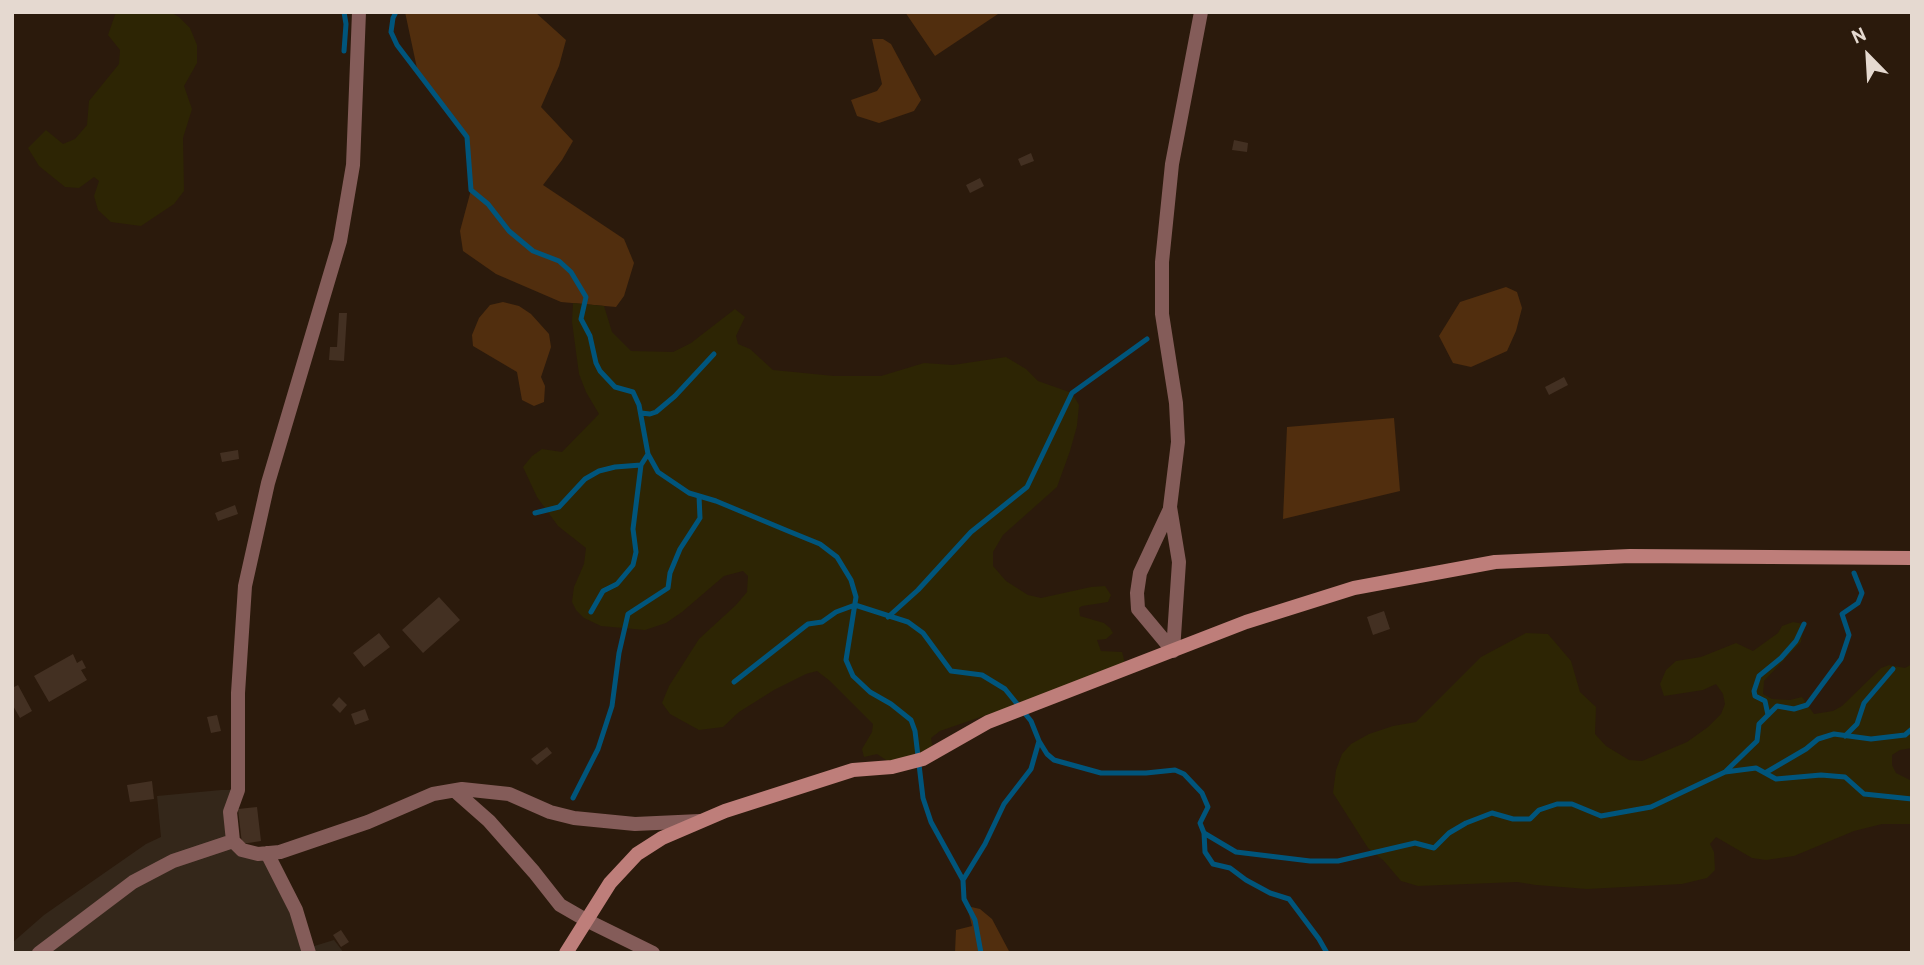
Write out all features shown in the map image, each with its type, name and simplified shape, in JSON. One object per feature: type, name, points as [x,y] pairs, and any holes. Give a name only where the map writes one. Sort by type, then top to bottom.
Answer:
[{"type":"street","points":[[359,12],[353,165],[340,241],[268,482],[245,586],[238,693],[238,790],[230,812],[233,841],[242,850],[280,852],[368,822],[433,794],[455,790],[486,790],[509,794],[550,812],[574,818],[635,824],[703,820]]},
{"type":"street","points":[[1173,651],[1180,562],[1170,507],[1178,442],[1176,403],[1162,314],[1162,262],[1172,164],[1201,12]]},
{"type":"street","points":[[1170,507],[1140,573],[1137,593],[1138,609],[1173,651]]},
{"type":"street","points":[[566,953],[610,883],[637,854],[662,838],[725,811],[853,771],[892,767],[923,759],[988,722],[1245,622],[1354,588],[1495,562],[1630,556],[1912,558]]},
{"type":"street","points":[[455,790],[489,821],[560,905],[653,953]]},
{"type":"street","points":[[40,953],[133,882],[173,861],[233,841]]},
{"type":"street","points":[[267,853],[296,910],[309,953]]},
{"type":"shaded area","points":[[405,12],[535,12],[566,40],[559,66],[541,107],[573,141],[543,185],[624,239],[634,263],[624,296],[616,307],[561,302],[496,274],[463,251],[460,231],[471,190],[467,137],[418,73]]},
{"type":"shaded area","points":[[905,12],[1001,12],[935,56]]},
{"type":"shaded area","points":[[872,39],[883,39],[891,44],[921,100],[914,111],[879,123],[857,116],[851,100],[877,91],[882,84]]},
{"type":"shaded area","points":[[1506,287],[1517,292],[1522,308],[1507,351],[1471,367],[1453,363],[1439,336],[1460,302]]},
{"type":"shaded area","points":[[503,302],[519,306],[531,314],[549,334],[551,347],[541,377],[545,386],[544,402],[534,406],[522,400],[517,372],[473,346],[472,335],[479,318],[490,305]]},
{"type":"shaded area","points":[[1394,418],[1400,491],[1283,519],[1287,427]]},
{"type":"shaded area","points":[[238,790],[233,841],[267,853],[308,948],[334,940],[344,953],[12,953],[12,943],[44,915],[146,844],[161,837],[157,796]]},
{"type":"shaded area","points":[[967,906],[980,909],[992,919],[1010,953],[955,953],[956,930],[972,926]]},
{"type":"sand","points":[[116,12],[170,12],[190,28],[197,45],[197,63],[184,86],[192,109],[183,138],[184,191],[174,204],[141,226],[111,222],[98,210],[94,196],[99,181],[94,177],[79,188],[65,187],[39,166],[28,148],[46,130],[63,144],[75,139],[87,125],[89,101],[119,64],[120,50],[108,35]]},
{"type":"sand","points":[[573,303],[604,306],[612,332],[631,351],[673,352],[691,343],[735,309],[745,317],[736,336],[738,344],[750,349],[773,370],[834,376],[881,376],[924,363],[953,365],[1006,357],[1026,369],[1038,381],[1072,393],[1079,405],[1077,426],[1057,487],[1003,535],[993,552],[993,566],[1006,581],[1028,595],[1041,598],[1105,586],[1111,595],[1108,602],[1082,606],[1079,608],[1080,616],[1104,623],[1110,628],[1113,633],[1106,639],[1097,640],[1101,651],[1122,652],[1125,663],[998,715],[995,712],[940,731],[931,738],[933,749],[889,762],[877,754],[864,757],[862,749],[872,732],[873,724],[817,671],[774,690],[739,712],[723,727],[699,730],[670,714],[662,703],[669,686],[699,639],[747,592],[748,576],[743,571],[724,576],[666,623],[645,630],[601,626],[584,618],[576,610],[572,602],[574,587],[584,564],[586,548],[558,526],[537,497],[523,467],[542,449],[562,452],[599,414],[579,374],[572,322]]},
{"type":"sand","points":[[1793,622],[1804,624],[1801,642],[1764,681],[1763,694],[1772,699],[1790,700],[1802,697],[1814,714],[1833,711],[1842,706],[1881,668],[1889,665],[1905,668],[1912,664],[1912,748],[1892,755],[1892,765],[1896,773],[1912,781],[1912,824],[1882,824],[1854,831],[1794,856],[1766,860],[1752,858],[1716,837],[1710,844],[1714,852],[1715,870],[1707,878],[1682,884],[1587,889],[1517,882],[1418,886],[1401,881],[1384,861],[1368,848],[1333,793],[1336,770],[1342,754],[1351,744],[1369,734],[1416,722],[1481,657],[1526,633],[1548,634],[1571,661],[1580,692],[1596,707],[1595,734],[1606,746],[1629,760],[1642,761],[1687,742],[1721,714],[1725,704],[1723,694],[1716,684],[1703,690],[1664,696],[1660,684],[1666,670],[1676,661],[1701,657],[1736,643],[1753,651],[1778,633],[1782,626]]},
{"type":"building","points":[[1234,140],[1248,143],[1247,152],[1232,150]]},
{"type":"building","points":[[1031,153],[1034,161],[1021,166],[1018,159]]},
{"type":"building","points":[[980,178],[984,186],[970,193],[966,185]]},
{"type":"building","points":[[339,313],[347,313],[344,361],[329,360],[330,347],[337,347]]},
{"type":"building","points":[[1564,377],[1568,385],[1549,395],[1545,387]]},
{"type":"building","points":[[238,450],[239,459],[222,462],[220,453]]},
{"type":"building","points":[[235,505],[238,514],[218,521],[215,513]]},
{"type":"building","points":[[439,597],[460,620],[423,653],[402,630]]},
{"type":"building","points":[[1384,611],[1390,629],[1373,635],[1367,617]]},
{"type":"building","points":[[379,633],[390,647],[364,667],[353,653]]},
{"type":"building","points":[[73,654],[77,663],[82,660],[86,668],[81,670],[87,680],[49,702],[34,676]]},
{"type":"building","points":[[18,685],[32,711],[20,718],[12,704],[12,688]]},
{"type":"building","points":[[339,697],[347,705],[340,713],[332,705]]},
{"type":"building","points":[[365,709],[369,720],[355,725],[351,714]]},
{"type":"building","points":[[217,715],[221,731],[211,733],[207,717]]},
{"type":"building","points":[[547,747],[552,753],[537,765],[531,759]]},
{"type":"building","points":[[152,781],[154,799],[130,802],[127,785]]},
{"type":"building","points":[[257,807],[261,841],[242,844],[238,809]]},
{"type":"building","points":[[341,930],[349,942],[341,947],[333,935]]},
{"type":"waterway","points":[[344,12],[344,51]]},
{"type":"waterway","points":[[396,12],[391,32],[397,45],[467,137],[471,190],[488,204],[509,231],[533,251],[559,261],[571,272],[586,297],[581,319],[590,336],[596,363],[615,387],[633,392],[639,405],[648,454],[658,472],[689,493],[716,501],[820,544],[837,557],[851,580],[856,597],[846,660],[853,676],[870,692],[911,720],[915,731],[923,798],[931,822],[963,880]]},
{"type":"waterway","points":[[888,617],[918,590],[971,532],[1027,487],[1072,393],[1147,339]]},
{"type":"waterway","points":[[641,413],[656,412],[675,396],[714,354]]},
{"type":"waterway","points":[[591,612],[603,591],[617,584],[633,565],[636,552],[633,529],[641,465],[648,454]]},
{"type":"waterway","points":[[535,513],[559,507],[585,479],[599,471],[641,465]]},
{"type":"waterway","points":[[573,798],[598,749],[612,706],[619,653],[628,614],[668,588],[670,573],[680,549],[700,518],[699,496]]},
{"type":"waterway","points":[[1726,771],[1757,741],[1759,724],[1777,706],[1794,709],[1807,705],[1841,659],[1849,635],[1842,614],[1858,603],[1862,593],[1854,573]]},
{"type":"waterway","points":[[734,682],[808,624],[822,622],[836,612],[855,605],[908,622],[923,633],[951,671],[982,675],[1005,689],[1031,721],[1039,741],[1031,769],[1004,804],[985,844],[963,880],[964,899],[975,920],[981,953]]},
{"type":"waterway","points":[[1768,715],[1765,701],[1755,696],[1759,676],[1796,641],[1804,624]]},
{"type":"waterway","points":[[1845,736],[1857,724],[1864,703],[1893,669]]},
{"type":"waterway","points":[[1765,773],[1818,739],[1834,734],[1871,739],[1905,735],[1912,729]]},
{"type":"waterway","points":[[1039,741],[1054,760],[1101,773],[1175,770],[1184,774],[1202,793],[1208,807],[1200,823],[1204,833],[1205,852],[1213,864],[1230,868],[1270,893],[1289,899],[1327,953]]},
{"type":"waterway","points":[[1204,833],[1236,852],[1310,861],[1338,861],[1415,843],[1434,848],[1449,833],[1492,813],[1513,819],[1530,819],[1539,810],[1557,804],[1572,804],[1601,816],[1651,807],[1725,772],[1756,768],[1776,779],[1821,775],[1845,777],[1864,794],[1912,799]]}]
